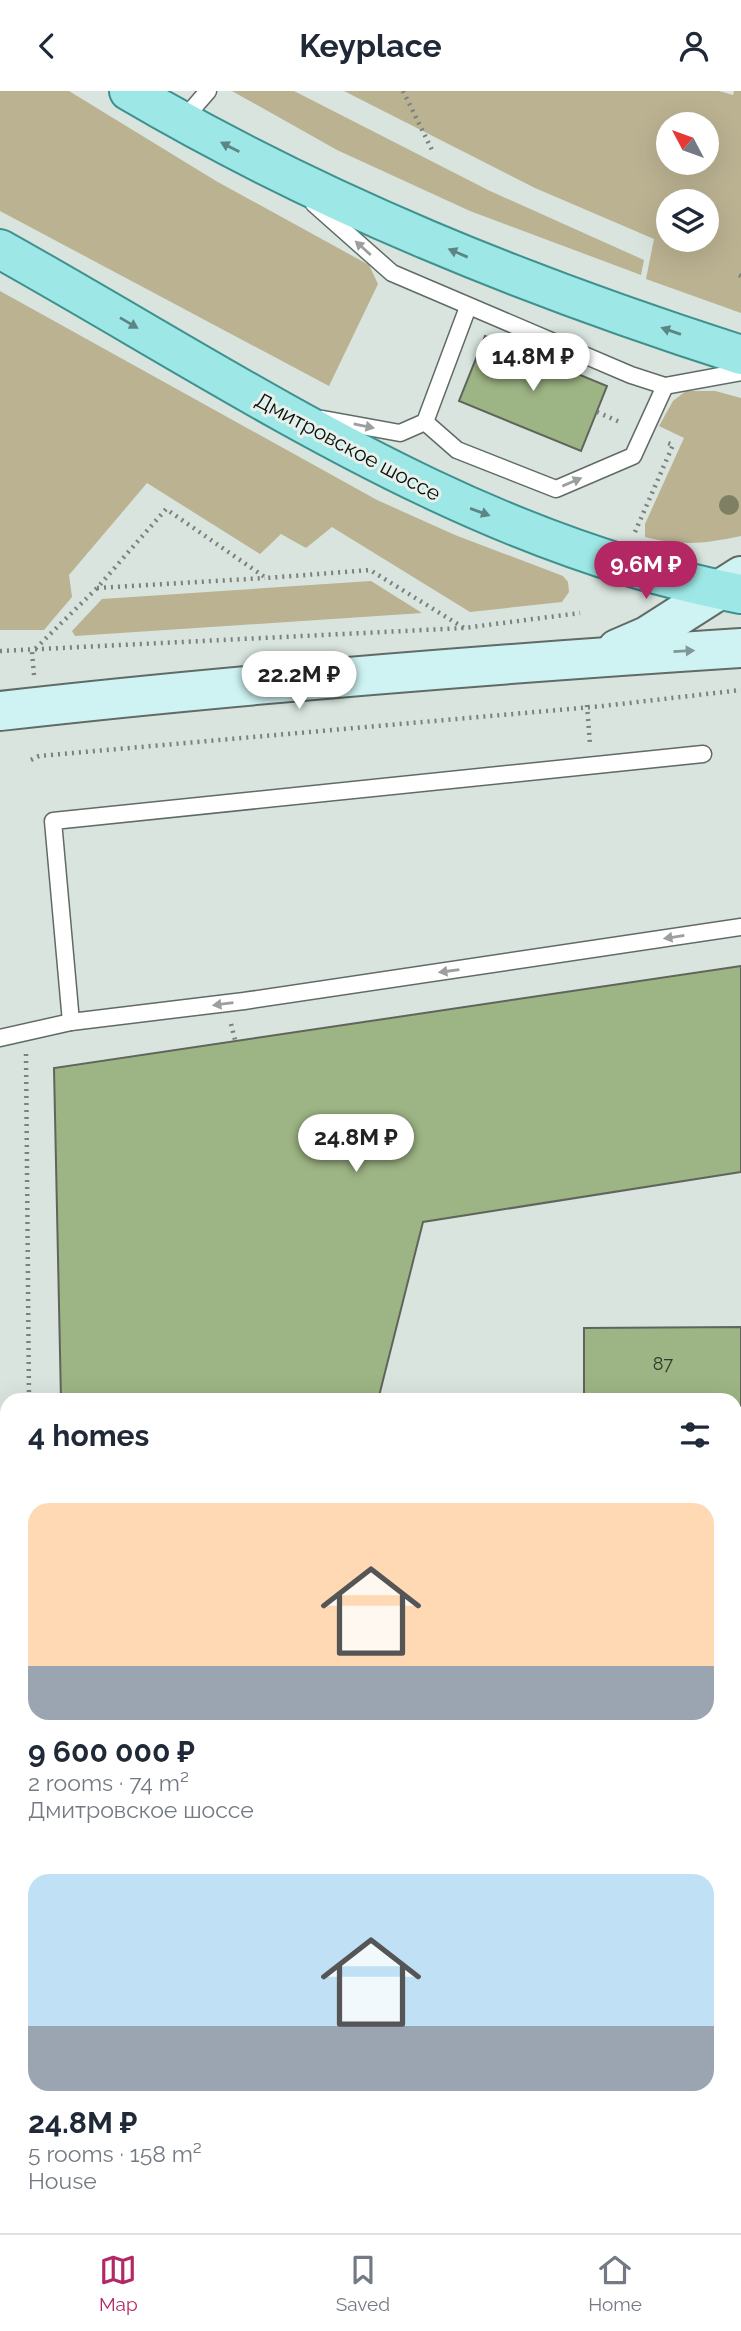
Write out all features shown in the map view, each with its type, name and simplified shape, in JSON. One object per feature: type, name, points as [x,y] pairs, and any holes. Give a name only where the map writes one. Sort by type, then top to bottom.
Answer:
[{"type":"main road","points":[[129,91],[181,122],[277,171],[402,230],[506,274],[740,355]]},
{"type":"main road","name":"Дмитровское шоссе","points":[[0,249],[273,409],[453,502],[612,561],[734,587]]},
{"type":"main road","points":[[0,267],[70,288]]},
{"type":"main road","points":[[591,656],[647,636],[734,587]]},
{"type":"main road","points":[[0,711],[104,698],[591,656],[741,648]]},
{"type":"lane","points":[[181,122],[208,91]]},
{"type":"lane","points":[[277,171],[392,274],[631,375],[665,386],[740,355]]},
{"type":"lane","points":[[273,409],[400,433],[425,422],[468,307]]},
{"type":"lane","points":[[425,422],[457,450],[556,489],[634,456],[665,386]]},
{"type":"lane","points":[[71,1022],[53,821],[703,754]]},
{"type":"lane","points":[[0,1038],[71,1022],[244,1001],[741,927]]},
{"type":"path","points":[[403,91],[432,150]]},
{"type":"path","points":[[597,412],[634,429]]},
{"type":"path","points":[[633,536],[673,445]]},
{"type":"path","points":[[32,652],[97,588],[166,509],[266,578]]},
{"type":"path","points":[[97,588],[370,570],[464,628]]},
{"type":"path","points":[[0,651],[32,652],[464,628],[580,613]]},
{"type":"path","points":[[31,760],[39,755],[741,690]]},
{"type":"path","points":[[587,705],[592,766]]},
{"type":"path","points":[[26,1032],[29,1393]]},
{"type":"shaded area","points":[[0,91],[69,91],[216,181],[369,265],[378,284],[329,386],[0,211]]},
{"type":"shaded area","points":[[232,91],[294,91],[490,191],[644,260],[641,275],[470,211],[337,150]]},
{"type":"shaded area","points":[[344,91],[719,91],[733,95],[734,91],[741,91],[741,313],[646,279],[654,239],[535,188]]},
{"type":"shaded area","points":[[0,291],[377,500],[455,535],[563,576],[568,582],[569,592],[562,602],[470,612],[332,527],[306,548],[281,534],[260,554],[147,483],[69,575],[72,597],[44,630],[0,630]]},
{"type":"shaded area","points":[[686,391],[715,391],[741,398],[741,536],[693,543],[645,537],[645,524],[684,438],[659,426],[673,401]]},
{"type":"shaded area","points":[[371,581],[422,613],[75,636],[72,631],[102,599]]},
{"type":"building","points":[[485,336],[607,386],[581,451],[459,401]]},
{"type":"building","points":[[741,966],[741,1172],[423,1222],[380,1393],[61,1393],[54,1068]]},
{"type":"building","points":[[741,1327],[741,1393],[584,1393],[584,1328]]}]
